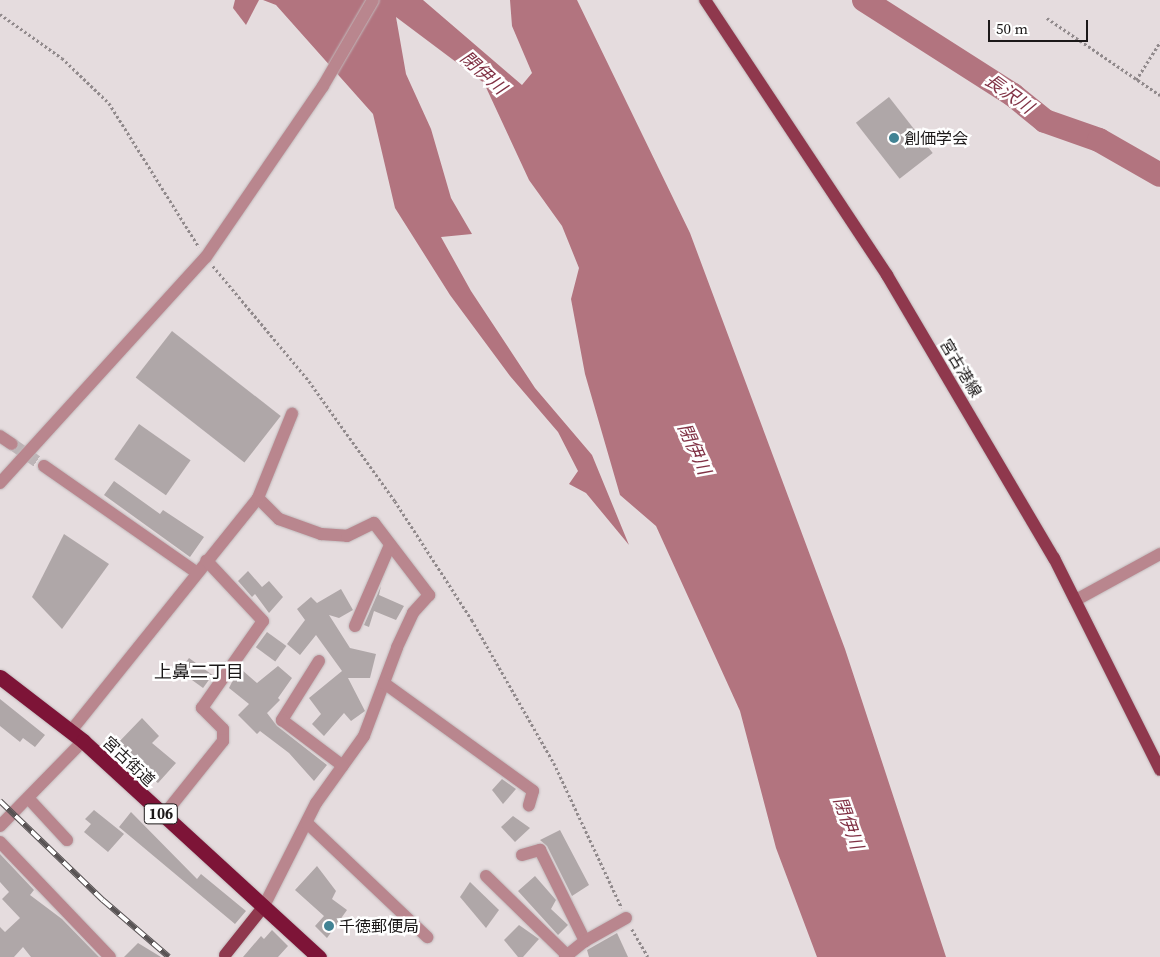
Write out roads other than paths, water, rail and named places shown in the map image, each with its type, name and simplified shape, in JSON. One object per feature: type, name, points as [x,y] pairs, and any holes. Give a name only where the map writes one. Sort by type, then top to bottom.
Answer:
[{"type":"highway","name":"宮古街道","points":[[0,677],[82,741],[319,957]]},
{"type":"main road","name":"宮古港線","points":[[705,0],[886,275],[1054,558],[1160,770]]},
{"type":"main road","points":[[225,955],[264,906]]},
{"type":"street","points":[[0,483],[206,257],[318,94],[373,0]]},
{"type":"street","points":[[70,732],[196,572],[258,498],[292,414]]},
{"type":"street","points":[[0,436],[12,444]]},
{"type":"street","points":[[44,466],[196,572]]},
{"type":"street","points":[[258,498],[279,519],[320,534],[347,536],[374,523],[429,595],[413,613],[364,736],[316,803],[264,906]]},
{"type":"street","points":[[355,626],[390,545]]},
{"type":"street","points":[[1076,600],[1160,554]]},
{"type":"street","points":[[163,816],[223,741],[223,729],[202,708],[263,621],[206,560]]},
{"type":"street","points":[[319,661],[282,720],[343,766]]},
{"type":"street","points":[[384,683],[533,791],[529,805]]},
{"type":"street","points":[[0,826],[29,799],[82,741]]},
{"type":"street","points":[[29,799],[67,840]]},
{"type":"street","points":[[307,823],[427,937]]},
{"type":"street","points":[[0,842],[110,957]]},
{"type":"street","points":[[522,855],[540,850],[585,941]]},
{"type":"street","points":[[486,876],[566,956],[585,941],[626,918]]},
{"type":"water","points":[[235,0],[259,0],[246,25],[233,8]]},
{"type":"water","name":"閉伊川","points":[[263,0],[423,0],[522,85],[532,73],[512,26],[510,0],[577,0],[690,233],[845,649],[946,957],[817,957],[776,848],[740,711],[656,526],[620,495],[585,374],[571,299],[579,268],[562,226],[529,180],[484,83],[396,17],[406,74],[431,129],[451,198],[472,234],[441,237],[471,291],[535,388],[592,455],[629,545],[586,493],[569,484],[578,471],[558,432],[510,376],[450,295],[395,208],[373,114],[276,5]]},
{"type":"waterway","name":"長沢川","points":[[864,0],[1013,95],[1045,121],[1099,140],[1160,175]]},
{"type":"tunnel","points":[[12,444],[44,466]]},
{"type":"railway","points":[[0,801],[103,900],[169,957]]},
{"type":"place","name":"創価学会","points":[[894,138]]},
{"type":"place","name":"千徳郵便局","points":[[329,926]]},
{"type":"district","name":"上鼻二丁目","points":[[199,672]]}]
